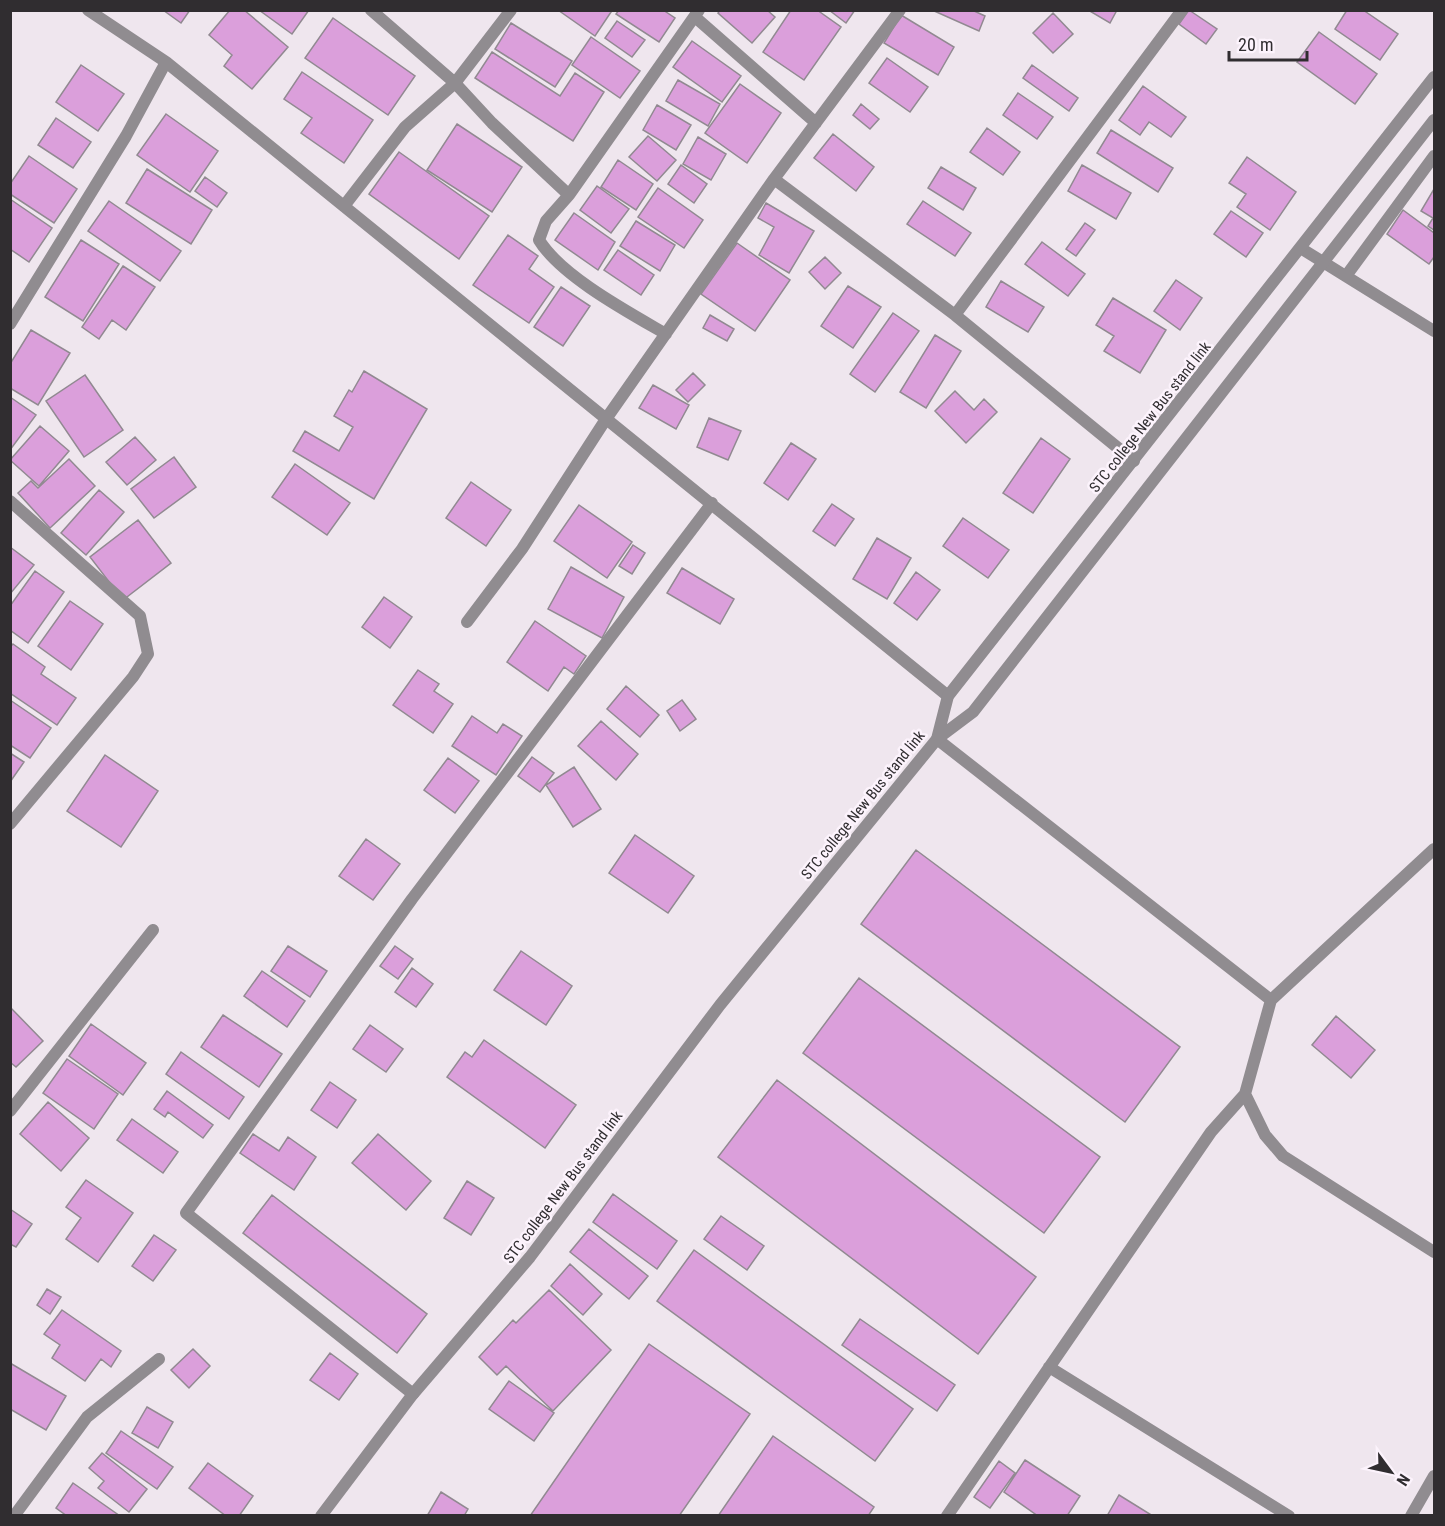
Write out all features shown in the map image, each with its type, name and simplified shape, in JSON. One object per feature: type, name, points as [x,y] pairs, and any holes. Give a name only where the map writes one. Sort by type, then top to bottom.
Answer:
[{"type":"street","points":[[88,10],[166,62],[948,696]]},
{"type":"street","points":[[371,10],[455,83],[492,123],[569,195]]},
{"type":"street","points":[[344,206],[405,127],[455,83],[511,10]]},
{"type":"street","points":[[467,622],[522,549],[606,419],[774,179],[900,10]]},
{"type":"street","points":[[956,315],[1182,10]]},
{"type":"street","points":[[666,334],[612,302],[548,255],[538,240],[546,221],[569,195],[697,14],[816,123]]},
{"type":"street","points":[[10,324],[126,136],[166,62]]},
{"type":"street","name":"STC college New Bus stand link","points":[[321,1515],[413,1394],[530,1257],[720,1005],[938,740],[948,696],[1302,249],[1434,77]]},
{"type":"street","points":[[1271,1000],[938,740],[974,712],[1325,264],[1434,120]]},
{"type":"street","points":[[1346,276],[1434,156]]},
{"type":"street","points":[[774,179],[956,315],[1134,461]]},
{"type":"street","points":[[1302,249],[1434,331]]},
{"type":"street","points":[[10,501],[140,616],[148,654],[133,677],[10,824]]},
{"type":"street","points":[[413,1394],[186,1213],[411,899],[712,503]]},
{"type":"street","points":[[947,1515],[1211,1132],[1245,1094],[1271,1000],[1434,849]]},
{"type":"street","points":[[10,1111],[153,930]]},
{"type":"street","points":[[1245,1094],[1265,1135],[1283,1156],[1434,1252]]},
{"type":"street","points":[[14,1515],[87,1417],[159,1359]]},
{"type":"street","points":[[1049,1367],[1289,1515]]},
{"type":"street","points":[[1411,1515],[1434,1476]]},
{"type":"building","points":[[163,10],[190,10],[181,23]]},
{"type":"building","points":[[230,10],[244,10],[288,47],[252,89],[224,66],[232,55],[209,35]]},
{"type":"building","points":[[259,10],[309,10],[292,34]]},
{"type":"building","points":[[558,10],[609,10],[611,12],[595,36]]},
{"type":"building","points":[[619,10],[663,10],[675,18],[659,42],[616,14]]},
{"type":"building","points":[[720,10],[767,10],[775,17],[752,43],[718,13]]},
{"type":"building","points":[[791,10],[817,10],[841,27],[804,80],[763,52]]},
{"type":"building","points":[[829,10],[855,10],[846,23]]},
{"type":"building","points":[[932,10],[972,10],[985,16],[979,31]]},
{"type":"building","points":[[1088,10],[1117,10],[1110,23]]},
{"type":"building","points":[[1189,10],[1217,29],[1206,44],[1179,24]]},
{"type":"building","points":[[1347,10],[1363,10],[1398,34],[1380,60],[1335,29]]},
{"type":"building","points":[[1053,13],[1073,34],[1053,53],[1033,33]]},
{"type":"building","points":[[901,15],[954,47],[938,75],[884,43]]},
{"type":"building","points":[[333,18],[415,76],[388,115],[305,58]]},
{"type":"building","points":[[617,21],[645,40],[632,57],[605,38]]},
{"type":"building","points":[[511,23],[572,61],[555,87],[495,49]]},
{"type":"building","points":[[1319,32],[1377,74],[1355,104],[1297,62]]},
{"type":"building","points":[[591,37],[640,71],[620,98],[572,65]]},
{"type":"building","points":[[692,41],[741,76],[722,102],[673,67]]},
{"type":"building","points":[[492,52],[560,96],[575,73],[604,92],[573,141],[475,78]]},
{"type":"building","points":[[887,58],[928,87],[910,112],[869,83]]},
{"type":"building","points":[[81,65],[124,94],[98,131],[56,102]]},
{"type":"building","points":[[1032,65],[1078,98],[1069,111],[1023,78]]},
{"type":"building","points":[[302,72],[373,120],[344,163],[301,133],[312,118],[284,99]]},
{"type":"building","points":[[678,80],[720,104],[708,126],[666,101]]},
{"type":"building","points":[[740,84],[781,113],[747,163],[705,133]]},
{"type":"building","points":[[1143,86],[1186,117],[1171,137],[1149,122],[1140,135],[1119,120]]},
{"type":"building","points":[[1018,93],[1053,117],[1037,139],[1003,115]]},
{"type":"building","points":[[861,104],[879,119],[870,129],[853,115]]},
{"type":"building","points":[[657,105],[691,125],[676,150],[643,130]]},
{"type":"building","points":[[166,114],[218,151],[190,192],[137,155]]},
{"type":"building","points":[[56,118],[91,142],[73,168],[38,145]]},
{"type":"building","points":[[457,124],[522,167],[492,212],[427,170]]},
{"type":"building","points":[[987,128],[1020,152],[1003,175],[970,152]]},
{"type":"building","points":[[1111,130],[1173,168],[1158,192],[1097,153]]},
{"type":"building","points":[[833,134],[874,167],[856,191],[814,158]]},
{"type":"building","points":[[648,136],[676,160],[657,181],[629,157]]},
{"type":"building","points":[[698,137],[726,154],[711,180],[683,164]]},
{"type":"building","points":[[399,152],[489,216],[459,259],[369,194]]},
{"type":"building","points":[[29,156],[77,189],[54,223],[10,194],[10,184]]},
{"type":"building","points":[[1247,157],[1296,192],[1270,230],[1237,207],[1246,194],[1229,183]]},
{"type":"building","points":[[618,160],[653,184],[636,210],[601,187]]},
{"type":"building","points":[[681,165],[707,184],[694,203],[668,184]]},
{"type":"building","points":[[1082,165],[1131,193],[1116,219],[1068,191]]},
{"type":"building","points":[[941,167],[976,188],[963,210],[928,188]]},
{"type":"building","points":[[147,169],[212,210],[191,244],[126,203]]},
{"type":"building","points":[[205,177],[227,193],[217,207],[195,191]]},
{"type":"building","points":[[597,186],[629,209],[611,233],[580,210]]},
{"type":"building","points":[[658,188],[703,220],[684,248],[638,217]]},
{"type":"building","points":[[1434,189],[1434,230],[1428,226],[1433,218],[1421,211]]},
{"type":"building","points":[[10,199],[52,228],[29,262],[10,249]]},
{"type":"building","points":[[109,201],[181,251],[160,281],[88,231]]},
{"type":"building","points":[[923,201],[971,233],[955,256],[907,224]]},
{"type":"building","points":[[766,203],[814,231],[789,273],[759,255],[774,227],[758,218]]},
{"type":"building","points":[[1403,210],[1434,233],[1434,257],[1429,264],[1387,234]]},
{"type":"building","points":[[1231,211],[1263,233],[1246,257],[1214,234]]},
{"type":"building","points":[[574,213],[615,242],[598,270],[555,240]]},
{"type":"building","points":[[636,221],[675,245],[660,271],[620,246]]},
{"type":"building","points":[[1085,223],[1095,230],[1076,256],[1066,249]]},
{"type":"building","points":[[508,235],[538,256],[529,269],[554,287],[529,323],[473,285]]},
{"type":"building","points":[[81,240],[119,264],[83,321],[45,297]]},
{"type":"building","points":[[1042,242],[1085,274],[1068,296],[1025,264]]},
{"type":"building","points":[[737,243],[790,280],[755,331],[701,294]]},
{"type":"building","points":[[618,250],[654,275],[641,295],[604,270]]},
{"type":"building","points":[[825,257],[841,273],[825,289],[809,272]]},
{"type":"building","points":[[123,266],[155,287],[126,330],[112,320],[99,339],[82,327]]},
{"type":"building","points":[[1176,280],[1202,298],[1180,330],[1154,311]]},
{"type":"building","points":[[1001,281],[1044,307],[1028,332],[986,307]]},
{"type":"building","points":[[848,286],[881,307],[853,348],[821,326]]},
{"type":"building","points":[[561,287],[590,306],[563,346],[534,327]]},
{"type":"building","points":[[1113,298],[1166,330],[1140,373],[1104,351],[1114,336],[1096,325]]},
{"type":"building","points":[[893,313],[919,331],[875,392],[850,374]]},
{"type":"building","points":[[710,315],[734,329],[727,341],[703,328]]},
{"type":"building","points":[[31,330],[70,353],[38,405],[10,388],[10,364]]},
{"type":"building","points":[[935,335],[961,351],[926,408],[900,392]]},
{"type":"building","points":[[364,371],[427,409],[374,499],[293,451],[305,431],[339,451],[353,427],[334,416],[349,390],[352,392]]},
{"type":"building","points":[[693,373],[705,385],[688,402],[676,390]]},
{"type":"building","points":[[85,375],[123,430],[84,457],[46,401]]},
{"type":"building","points":[[653,385],[689,405],[676,429],[639,408]]},
{"type":"building","points":[[955,391],[974,410],[984,399],[997,412],[966,443],[935,411]]},
{"type":"building","points":[[10,397],[36,415],[10,450]]},
{"type":"building","points":[[709,418],[741,431],[728,460],[697,447]]},
{"type":"building","points":[[40,426],[69,451],[39,486],[10,460]]},
{"type":"building","points":[[135,437],[156,460],[127,485],[106,462]]},
{"type":"building","points":[[1041,438],[1070,459],[1033,513],[1003,493]]},
{"type":"building","points":[[791,443],[816,459],[788,500],[764,483]]},
{"type":"building","points":[[174,457],[196,487],[154,518],[131,489]]},
{"type":"building","points":[[69,459],[95,486],[50,528],[18,493],[31,481],[38,488]]},
{"type":"building","points":[[295,464],[350,503],[327,535],[272,497]]},
{"type":"building","points":[[471,482],[511,510],[486,546],[446,518]]},
{"type":"building","points":[[99,490],[124,512],[86,555],[61,533]]},
{"type":"building","points":[[832,504],[854,519],[835,546],[813,531]]},
{"type":"building","points":[[579,505],[632,542],[607,578],[554,541]]},
{"type":"building","points":[[963,518],[1009,550],[988,578],[943,546]]},
{"type":"building","points":[[138,520],[171,563],[123,600],[90,557]]},
{"type":"building","points":[[877,538],[911,558],[887,599],[853,579]]},
{"type":"building","points":[[633,545],[645,553],[632,574],[619,566]]},
{"type":"building","points":[[10,547],[34,565],[10,594]]},
{"type":"building","points":[[571,567],[624,597],[602,638],[548,609]]},
{"type":"building","points":[[682,568],[734,599],[720,624],[667,593]]},
{"type":"building","points":[[35,571],[64,592],[28,643],[10,630],[10,606]]},
{"type":"building","points":[[916,572],[940,590],[917,620],[894,603]]},
{"type":"building","points":[[384,597],[412,617],[390,648],[362,627]]},
{"type":"building","points":[[70,601],[103,624],[71,670],[38,646]]},
{"type":"building","points":[[535,621],[586,656],[574,674],[564,667],[548,691],[507,662]]},
{"type":"building","points":[[13,644],[45,667],[41,674],[76,698],[57,725],[10,693],[10,647]]},
{"type":"building","points":[[418,670],[439,684],[434,691],[453,704],[433,733],[393,705]]},
{"type":"building","points":[[626,686],[659,715],[640,737],[607,709]]},
{"type":"building","points":[[10,700],[51,728],[30,758],[10,745]]},
{"type":"building","points":[[682,700],[696,719],[680,731],[667,711]]},
{"type":"building","points":[[472,716],[497,733],[503,724],[522,736],[496,775],[452,746]]},
{"type":"building","points":[[601,721],[638,754],[616,780],[578,746]]},
{"type":"building","points":[[10,753],[24,762],[10,782]]},
{"type":"building","points":[[105,755],[158,791],[121,847],[67,811]]},
{"type":"building","points":[[532,757],[554,773],[540,792],[518,776]]},
{"type":"building","points":[[448,758],[479,781],[455,813],[424,790]]},
{"type":"building","points":[[574,767],[601,809],[573,827],[546,785]]},
{"type":"building","points":[[635,835],[694,876],[668,913],[609,873]]},
{"type":"building","points":[[366,839],[400,864],[373,900],[339,876]]},
{"type":"building","points":[[916,850],[1180,1047],[1125,1122],[861,924]]},
{"type":"building","points":[[288,946],[327,971],[310,997],[271,971]]},
{"type":"building","points":[[395,946],[413,959],[398,979],[380,966]]},
{"type":"building","points":[[521,951],[572,986],[546,1025],[494,990]]},
{"type":"building","points":[[412,968],[433,984],[416,1007],[395,992]]},
{"type":"building","points":[[262,971],[305,1001],[287,1027],[244,996]]},
{"type":"building","points":[[859,978],[1100,1157],[1044,1233],[803,1053]]},
{"type":"building","points":[[10,1007],[43,1041],[16,1067],[10,1062]]},
{"type":"building","points":[[223,1015],[282,1054],[259,1087],[201,1047]]},
{"type":"building","points":[[1336,1016],[1375,1050],[1351,1078],[1312,1045]]},
{"type":"building","points":[[91,1024],[146,1063],[123,1095],[69,1056]]},
{"type":"building","points":[[370,1025],[403,1049],[386,1072],[353,1049]]},
{"type":"building","points":[[484,1040],[576,1105],[545,1148],[447,1077],[465,1052],[472,1057]]},
{"type":"building","points":[[181,1052],[244,1097],[229,1119],[166,1074]]},
{"type":"building","points":[[67,1059],[118,1094],[94,1129],[43,1093]]},
{"type":"building","points":[[777,1080],[1036,1277],[978,1354],[718,1157]]},
{"type":"building","points":[[330,1082],[356,1100],[337,1128],[311,1110]]},
{"type":"building","points":[[167,1091],[213,1125],[203,1138],[168,1112],[165,1117],[154,1109]]},
{"type":"building","points":[[48,1102],[89,1138],[61,1171],[20,1134]]},
{"type":"building","points":[[132,1119],[178,1152],[163,1173],[117,1140]]},
{"type":"building","points":[[253,1134],[279,1151],[288,1137],[316,1157],[294,1190],[240,1153]]},
{"type":"building","points":[[378,1134],[431,1181],[406,1210],[352,1163]]},
{"type":"building","points":[[86,1180],[133,1213],[98,1262],[66,1239],[81,1218],[66,1207]]},
{"type":"building","points":[[467,1181],[494,1198],[471,1235],[444,1218]]},
{"type":"building","points":[[613,1194],[677,1241],[657,1269],[593,1222]]},
{"type":"building","points":[[272,1195],[427,1314],[397,1353],[243,1233]]},
{"type":"building","points":[[10,1209],[32,1224],[16,1247],[10,1244]]},
{"type":"building","points":[[721,1216],[764,1246],[747,1270],[704,1239]]},
{"type":"building","points":[[589,1229],[648,1276],[629,1299],[570,1252]]},
{"type":"building","points":[[154,1235],[176,1250],[153,1281],[132,1266]]},
{"type":"building","points":[[694,1250],[913,1409],[875,1461],[657,1301]]},
{"type":"building","points":[[570,1264],[602,1294],[583,1315],[551,1286]]},
{"type":"building","points":[[47,1289],[61,1297],[50,1314],[37,1305]]},
{"type":"building","points":[[549,1290],[611,1350],[553,1411],[506,1366],[497,1375],[479,1357],[513,1320],[516,1323]]},
{"type":"building","points":[[62,1310],[121,1351],[111,1367],[101,1359],[85,1381],[52,1358],[60,1345],[44,1334]]},
{"type":"building","points":[[860,1319],[955,1385],[937,1411],[842,1345]]},
{"type":"building","points":[[649,1344],[750,1414],[679,1516],[530,1516]]},
{"type":"building","points":[[193,1349],[210,1366],[189,1388],[171,1370]]},
{"type":"building","points":[[330,1353],[358,1374],[339,1400],[310,1380]]},
{"type":"building","points":[[10,1363],[66,1396],[46,1430],[10,1409]]},
{"type":"building","points":[[509,1381],[554,1413],[534,1441],[489,1409]]},
{"type":"building","points":[[147,1407],[173,1422],[158,1448],[132,1433]]},
{"type":"building","points":[[121,1431],[173,1467],[157,1489],[106,1453]]},
{"type":"building","points":[[773,1436],[874,1507],[868,1516],[718,1516]]},
{"type":"building","points":[[102,1453],[147,1489],[129,1512],[98,1488],[104,1481],[89,1468]]},
{"type":"building","points":[[1025,1460],[1080,1496],[1067,1516],[1038,1516],[1004,1492]]},
{"type":"building","points":[[999,1461],[1015,1473],[990,1508],[974,1497]]},
{"type":"building","points":[[208,1463],[253,1496],[239,1516],[226,1516],[189,1488]]},
{"type":"building","points":[[73,1483],[120,1516],[67,1516],[56,1508]]},
{"type":"building","points":[[441,1492],[468,1509],[464,1516],[427,1516]]},
{"type":"building","points":[[1119,1495],[1153,1516],[1107,1516]]}]
